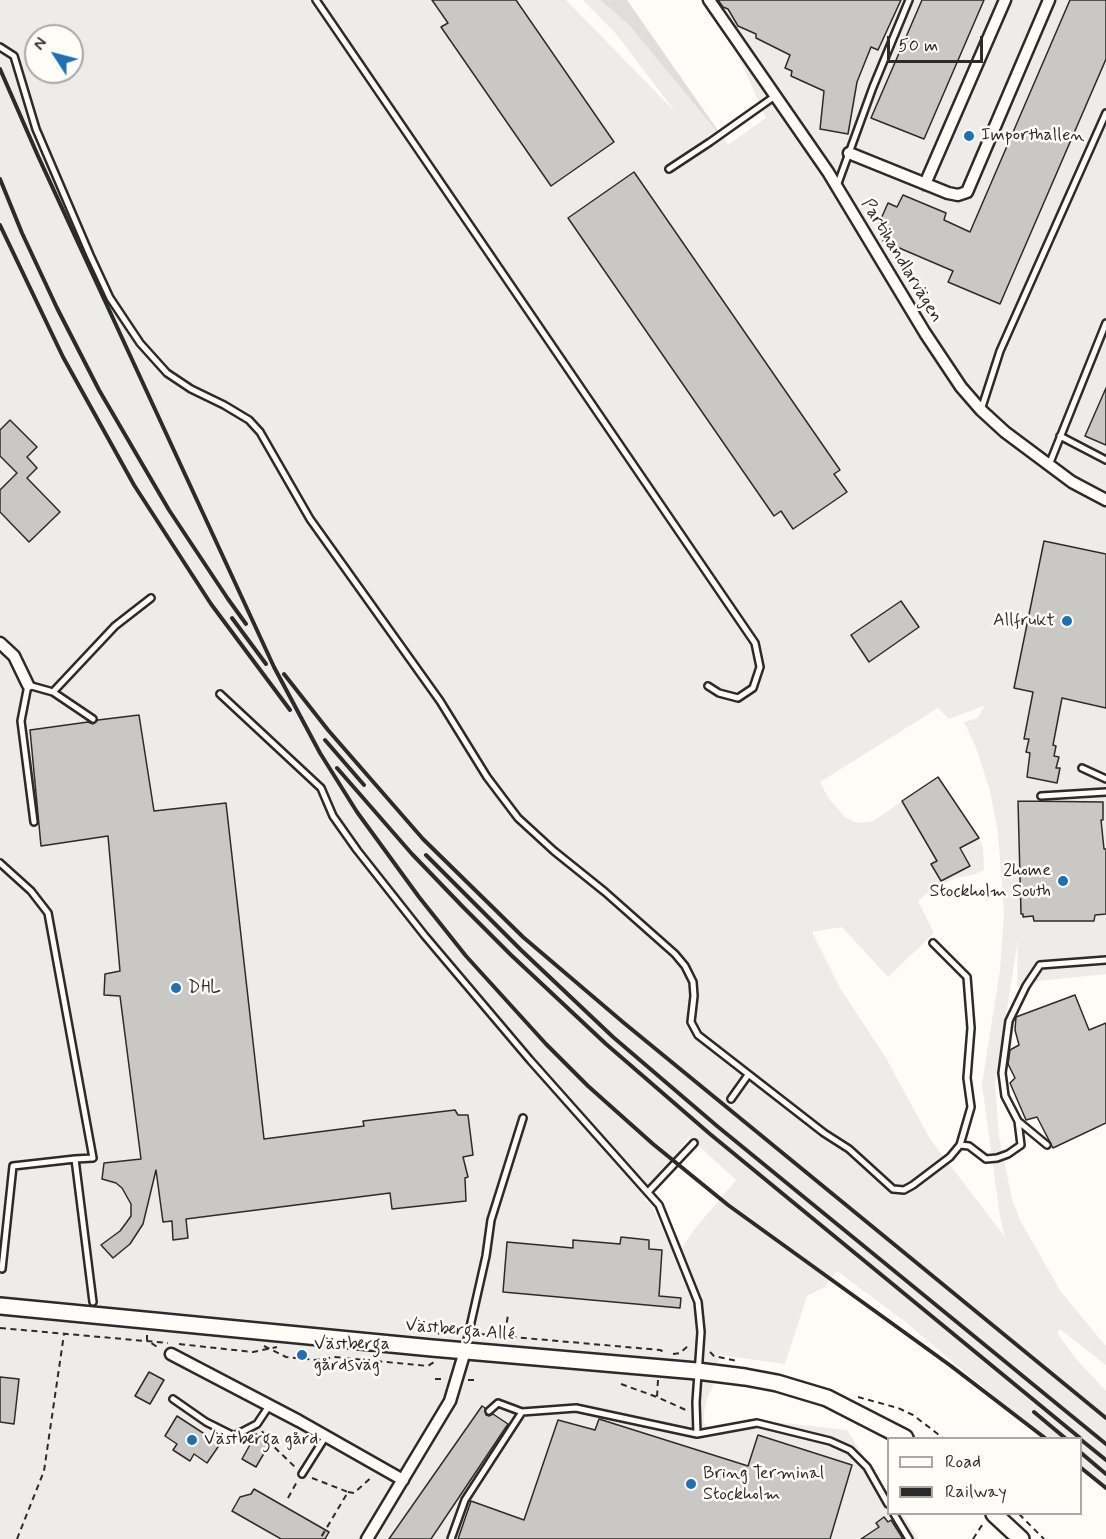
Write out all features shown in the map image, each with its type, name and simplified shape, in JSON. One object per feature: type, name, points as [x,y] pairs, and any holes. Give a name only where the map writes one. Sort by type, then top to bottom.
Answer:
[{"type":"street","name":"Partihandlarvägen","points":[[709,0],[837,187],[925,333],[961,387],[1005,432],[1072,482],[1106,500]]},
{"type":"street","points":[[926,184],[1005,0]]},
{"type":"street","points":[[849,153],[958,195],[967,192],[1050,0]]},
{"type":"street","points":[[0,644],[14,656],[28,684]]},
{"type":"street","name":"Västberga Allé","points":[[0,1306],[697,1371],[777,1383],[817,1395],[847,1407],[903,1437]]},
{"type":"street","points":[[367,1539],[450,1401],[465,1351]]},
{"type":"street","points":[[171,1354],[326,1436],[403,1480]]},
{"type":"street","points":[[989,1518],[1016,1537]]},
{"type":"lane","points":[[316,0],[755,643],[760,667],[753,688],[738,698],[719,693],[708,686]]},
{"type":"lane","points":[[837,187],[873,87],[909,0]]},
{"type":"lane","points":[[0,47],[14,56],[36,129],[90,255],[110,298],[140,343],[167,373],[191,389],[249,420],[260,432],[310,519],[440,701],[488,777],[518,818],[675,954],[685,966],[693,982],[691,1022],[694,1030],[748,1075],[824,1133],[849,1149],[893,1189],[904,1190],[913,1185],[950,1157],[960,1145],[971,1107],[967,1078],[970,1028],[967,977],[933,943]]},
{"type":"lane","points":[[669,169],[776,95]]},
{"type":"lane","points":[[981,410],[1000,351],[1106,113]]},
{"type":"lane","points":[[1049,465],[1106,323]]},
{"type":"lane","points":[[1060,436],[1106,460]]},
{"type":"lane","points":[[53,692],[115,626],[151,598]]},
{"type":"lane","points":[[34,822],[21,721],[28,684],[53,692],[93,719]]},
{"type":"lane","points":[[220,694],[321,788],[339,825],[432,945],[530,1060],[659,1205],[698,1302],[701,1332],[697,1371],[697,1434]]},
{"type":"lane","points":[[1082,768],[1106,779]]},
{"type":"lane","points":[[1041,796],[1106,792]]},
{"type":"lane","points":[[0,863],[31,891],[48,913],[93,1158],[13,1166],[2,1269],[0,1268]]},
{"type":"lane","points":[[960,1145],[969,1146],[986,1159],[998,1158],[1021,1145],[1018,1121],[1005,1096],[1002,1073],[1008,1021],[1040,965],[1106,960]]},
{"type":"lane","points":[[731,1100],[748,1075]]},
{"type":"lane","points":[[465,1351],[486,1256],[491,1220],[523,1118]]},
{"type":"lane","points":[[1018,1121],[1047,1145]]},
{"type":"lane","points":[[648,1192],[694,1143]]},
{"type":"lane","points":[[75,1159],[93,1302]]},
{"type":"lane","points":[[173,1399],[206,1422],[234,1436],[257,1424],[269,1406]]},
{"type":"lane","points":[[489,1411],[498,1403],[522,1412],[576,1408],[697,1434],[757,1424],[830,1441],[850,1450],[867,1467],[887,1502]]},
{"type":"lane","points":[[451,1539],[465,1500],[522,1412]]},
{"type":"lane","points":[[302,1474],[326,1436]]},
{"type":"lane","points":[[895,1515],[909,1539]]},
{"type":"path","points":[[505,1333],[508,1315]]},
{"type":"path","points":[[436,1334],[437,1329],[443,1326],[460,1330]]},
{"type":"path","points":[[0,1328],[147,1340],[253,1352],[283,1346]]},
{"type":"path","points":[[147,1333],[147,1340]]},
{"type":"path","points":[[17,1539],[44,1471],[64,1334]]},
{"type":"path","points":[[493,1335],[660,1350],[666,1353]]},
{"type":"path","points":[[147,1340],[171,1354]]},
{"type":"path","points":[[260,1345],[286,1357],[316,1360],[334,1357],[428,1366],[435,1361]]},
{"type":"path","points":[[657,1397],[660,1350]]},
{"type":"path","points":[[621,1384],[696,1415]]},
{"type":"path","points":[[898,1408],[913,1415],[942,1437]]},
{"type":"path","points":[[257,1424],[270,1443],[302,1474],[348,1492],[354,1494],[382,1468]]},
{"type":"path","points":[[288,1498],[302,1474]]},
{"type":"path","points":[[320,1539],[348,1492]]},
{"type":"path","points":[[1020,1515],[1044,1539]]},
{"type":"path","points":[[973,1539],[989,1518]]},
{"type":"shaded area","points":[[0,0],[566,0],[677,114],[617,35],[583,0],[600,0],[629,25],[728,145],[766,118],[713,0],[1106,0],[1106,974],[1038,981],[1017,987],[1018,940],[995,1083],[999,1137],[1012,1199],[1021,1222],[1061,1292],[1106,1346],[1106,1365],[1060,1329],[1057,1333],[1077,1360],[1106,1391],[1106,1491],[1082,1470],[1082,1437],[1043,1437],[904,1321],[837,1271],[823,1288],[807,1296],[785,1364],[720,1355],[704,1412],[704,1423],[712,1429],[748,1419],[847,1430],[887,1491],[887,1515],[903,1515],[919,1539],[0,1539]],"holes":[[[984,706],[978,718],[964,722],[977,750],[990,791],[998,833],[1004,913],[1000,970],[982,1084],[1000,1217],[1005,1237],[930,1139],[886,1058],[840,988],[812,932],[842,927],[888,977],[934,933],[918,901],[930,891],[955,878],[973,875],[984,870],[983,848],[979,838],[938,777],[873,821],[857,823],[845,817],[829,799],[820,782],[938,708],[949,719]],[[689,1137],[736,1180],[693,1231],[676,1258],[651,1204],[644,1200]]]},
{"type":"shaded area","points":[[600,0],[627,0],[728,145],[629,25]]},
{"type":"building","points":[[432,0],[516,0],[614,142],[551,186],[441,27],[448,23]]},
{"type":"building","points":[[718,0],[901,0],[878,50],[871,47],[857,82],[848,134],[820,129],[824,91],[791,76],[792,71],[785,68],[790,55],[738,26],[728,9],[723,7]]},
{"type":"building","points":[[922,0],[984,0],[924,139],[871,118]]},
{"type":"building","points":[[1070,0],[1106,0],[1106,59],[1000,304],[948,282],[953,271],[883,241],[887,232],[877,228],[888,203],[897,207],[903,195],[946,213],[944,220],[970,232]]},
{"type":"building","points":[[634,172],[840,470],[834,474],[847,492],[793,529],[781,511],[774,516],[568,218]]},
{"type":"building","points":[[1106,388],[1106,445],[1085,436]]},
{"type":"building","points":[[10,420],[37,447],[27,457],[37,468],[27,478],[60,512],[29,542],[0,512],[0,490],[17,473],[0,456],[0,430]]},
{"type":"building","name":"Allfrukt","points":[[1044,541],[1106,554],[1106,708],[1062,698],[1053,745],[1056,746],[1054,756],[1059,757],[1056,768],[1060,768],[1057,783],[1027,777],[1030,753],[1026,752],[1029,739],[1024,739],[1033,692],[1014,688]]},
{"type":"building","points":[[901,601],[919,627],[869,662],[851,635]]},
{"type":"building","name":"DHL","points":[[139,715],[154,811],[226,803],[264,1139],[364,1126],[363,1121],[455,1110],[458,1115],[468,1115],[473,1155],[463,1157],[468,1177],[465,1178],[466,1201],[392,1209],[390,1193],[186,1219],[188,1238],[173,1240],[172,1221],[163,1222],[156,1170],[143,1224],[130,1244],[113,1258],[101,1245],[120,1231],[131,1216],[131,1204],[122,1188],[116,1183],[102,1179],[104,1163],[141,1159],[120,996],[104,995],[105,974],[120,971],[108,836],[41,846],[30,730],[88,722],[93,724],[98,720]]},
{"type":"building","points":[[938,777],[979,838],[960,848],[970,866],[941,881],[931,864],[937,861],[902,801]]},
{"type":"building","name":"2home Stockholm South","points":[[1018,801],[1103,802],[1103,820],[1101,820],[1104,849],[1106,849],[1106,914],[1095,915],[1094,921],[1034,921],[1033,916],[1023,917],[1021,914]]},
{"type":"building","points":[[1075,995],[1089,1030],[1106,1023],[1106,1123],[1053,1148],[1037,1117],[1026,1120],[1010,1083],[1015,1078],[1008,1064],[1010,1050],[1019,1045],[1015,1030],[1016,1017]]},
{"type":"building","points":[[621,1237],[649,1240],[649,1249],[662,1250],[659,1296],[681,1298],[680,1308],[503,1292],[507,1242],[573,1248],[573,1240],[620,1244]]},
{"type":"building","points":[[149,1372],[164,1380],[150,1404],[135,1396]]},
{"type":"building","points":[[0,1377],[19,1379],[14,1424],[0,1422]]},
{"type":"building","points":[[482,1406],[485,1408],[486,1415],[493,1414],[508,1424],[431,1539],[389,1539]]},
{"type":"building","name":"Västberga gård","points":[[177,1416],[220,1444],[207,1463],[194,1454],[190,1461],[173,1450],[177,1444],[165,1436]]},
{"type":"building","name":"Bring Terminal Stockholm","points":[[599,1419],[748,1466],[758,1435],[852,1465],[830,1539],[458,1539],[471,1501],[524,1520],[558,1420],[595,1430]]},
{"type":"building","points":[[256,1434],[270,1443],[256,1467],[242,1459]]},
{"type":"building","points":[[254,1489],[329,1532],[325,1539],[281,1539],[232,1511],[240,1497],[251,1494]]},
{"type":"building","points":[[884,1517],[888,1522],[891,1520],[903,1539],[861,1539],[879,1527],[876,1523]]},
{"type":"railway","points":[[0,69],[274,667],[320,753],[357,812],[419,897],[466,956],[546,1044],[588,1086],[653,1144],[728,1205],[951,1366],[1044,1437]]},
{"type":"railway","points":[[0,179],[57,308],[99,390],[169,510],[246,624]]},
{"type":"railway","points":[[0,225],[63,357],[134,485],[211,604],[290,710]]},
{"type":"railway","points":[[232,618],[266,664]]},
{"type":"railway","points":[[284,674],[328,730],[423,839],[523,937],[624,1023],[1106,1418]]},
{"type":"railway","points":[[325,740],[364,785]]},
{"type":"railway","points":[[337,768],[412,854],[463,907],[606,1044],[710,1134],[1079,1437]]},
{"type":"railway","points":[[426,855],[521,950],[613,1037],[717,1126],[1106,1444]]},
{"type":"railway","points":[[1034,1412],[1064,1437]]},
{"type":"railway","points":[[1082,1441],[1106,1460]]},
{"type":"railway","points":[[1082,1454],[1106,1474]]},
{"type":"railway","points":[[1082,1469],[1106,1488]]},
{"type":"place","name":"Importhallen","points":[[969,136]]},
{"type":"place","name":"Allfrukt","points":[[1067,621]]},
{"type":"place","name":"2home Stockholm South","points":[[1063,881]]},
{"type":"place","name":"DHL","points":[[176,988]]},
{"type":"place","name":"Västberga gårdsväg","points":[[302,1355]]},
{"type":"place","name":"Västberga gård","points":[[192,1440]]},
{"type":"place","name":"Bring Terminal Stockholm","points":[[691,1484]]}]
